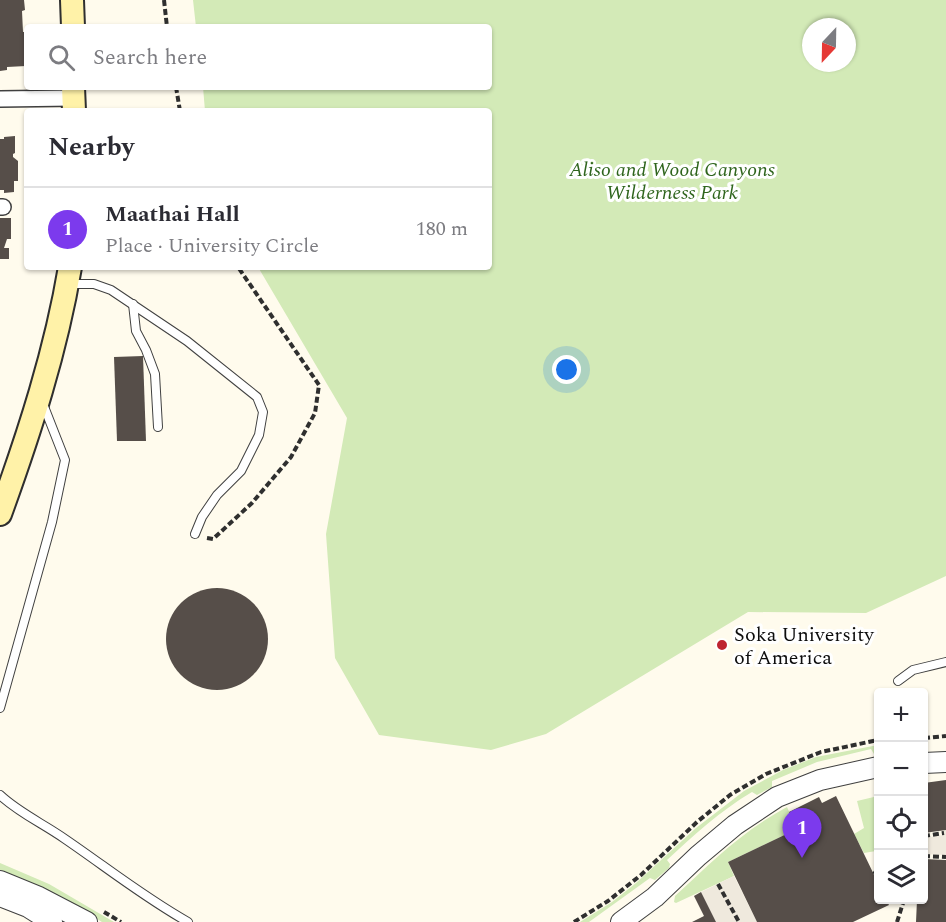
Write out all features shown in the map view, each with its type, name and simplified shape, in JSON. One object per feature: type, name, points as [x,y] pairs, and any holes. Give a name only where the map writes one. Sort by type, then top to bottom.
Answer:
[{"type":"main road","points":[[72,0],[73,24]]},
{"type":"main road","points":[[0,514],[39,394],[69,276]]},
{"type":"street","points":[[0,99],[74,99]]},
{"type":"street","points":[[928,763],[946,762]]},
{"type":"street","points":[[621,922],[656,897],[698,856],[735,825],[777,797],[820,780],[874,768]]},
{"type":"street","points":[[0,881],[39,897],[87,922]]},
{"type":"street","points":[[0,896],[28,907],[52,922]]},
{"type":"lane","points":[[69,276],[111,290],[133,304],[187,340],[257,397],[263,412],[259,435],[241,471],[217,495],[202,517],[195,534]]},
{"type":"lane","points":[[133,304],[135,331],[146,350],[155,374],[158,427]]},
{"type":"lane","points":[[0,708],[52,522],[65,460],[39,394]]},
{"type":"lane","points":[[898,681],[913,670],[946,662]]},
{"type":"lane","points":[[0,795],[11,805],[64,838],[143,895],[188,922]]},
{"type":"path","points":[[164,0],[167,24]]},
{"type":"path","points":[[176,90],[180,108]]},
{"type":"path","points":[[928,738],[946,736]]},
{"type":"path","points":[[928,835],[944,833]]},
{"type":"path","points":[[928,856],[946,857]]},
{"type":"path","points":[[718,884],[739,922]]},
{"type":"path","points":[[897,922],[903,904]]},
{"type":"green space","name":"Aliso and Wood Canyons Wilderness Park","points":[[193,0],[946,0],[946,576],[866,613],[748,612],[546,734],[491,750],[379,735],[335,658],[326,534],[347,418],[260,270],[492,270],[492,108],[205,108],[203,90],[492,90],[492,24],[196,24]]},
{"type":"green space","points":[[874,746],[874,754],[871,749],[817,762],[772,781],[772,787],[757,795],[752,792],[740,799],[718,815],[667,860],[670,864],[669,868],[655,880],[650,878],[589,922],[580,922],[612,902],[636,883],[696,828],[744,791],[783,770],[816,757]]},
{"type":"green space","points":[[874,797],[874,851],[864,853],[854,834],[864,828],[857,801]]},
{"type":"green space","points":[[787,807],[797,829],[728,862],[734,876],[674,902],[675,896],[728,848],[755,827]]},
{"type":"green space","points":[[0,863],[49,884],[114,922],[102,922],[62,897],[0,870]]},
{"type":"shaded area","points":[[946,830],[946,855],[928,854],[928,837],[943,835],[943,831]]},
{"type":"shaded area","points":[[734,876],[757,922],[716,922],[701,892]]},
{"type":"building","points":[[0,0],[24,0],[25,10],[22,11],[24,66],[7,67],[7,70],[0,71]]},
{"type":"building","points":[[15,136],[13,157],[18,161],[18,181],[14,181],[14,192],[4,193],[4,190],[0,190],[0,139]]},
{"type":"building","points":[[0,218],[11,218],[11,239],[7,239],[4,248],[9,248],[9,259],[0,259]]},
{"type":"building","points":[[143,356],[146,441],[117,441],[114,357]]},
{"type":"building","points":[[217,588],[236,592],[253,603],[264,620],[268,639],[264,658],[253,675],[236,686],[217,690],[198,686],[181,675],[170,658],[166,639],[170,620],[181,603],[198,592]]},
{"type":"building","points":[[946,780],[946,830],[928,832],[928,782]]},
{"type":"building","points":[[836,796],[874,875],[874,904],[889,905],[853,922],[757,922],[728,862],[797,829],[789,812],[819,797],[822,803]]},
{"type":"building","points":[[928,859],[946,860],[946,922],[916,922],[917,904],[928,904]]},
{"type":"building","points":[[701,892],[716,922],[692,922],[704,916],[694,896]]},
{"type":"place","name":"Soka University of America","points":[[722,645]]},
{"type":"place","name":"Maathai Hall","points":[[802,858]]}]
